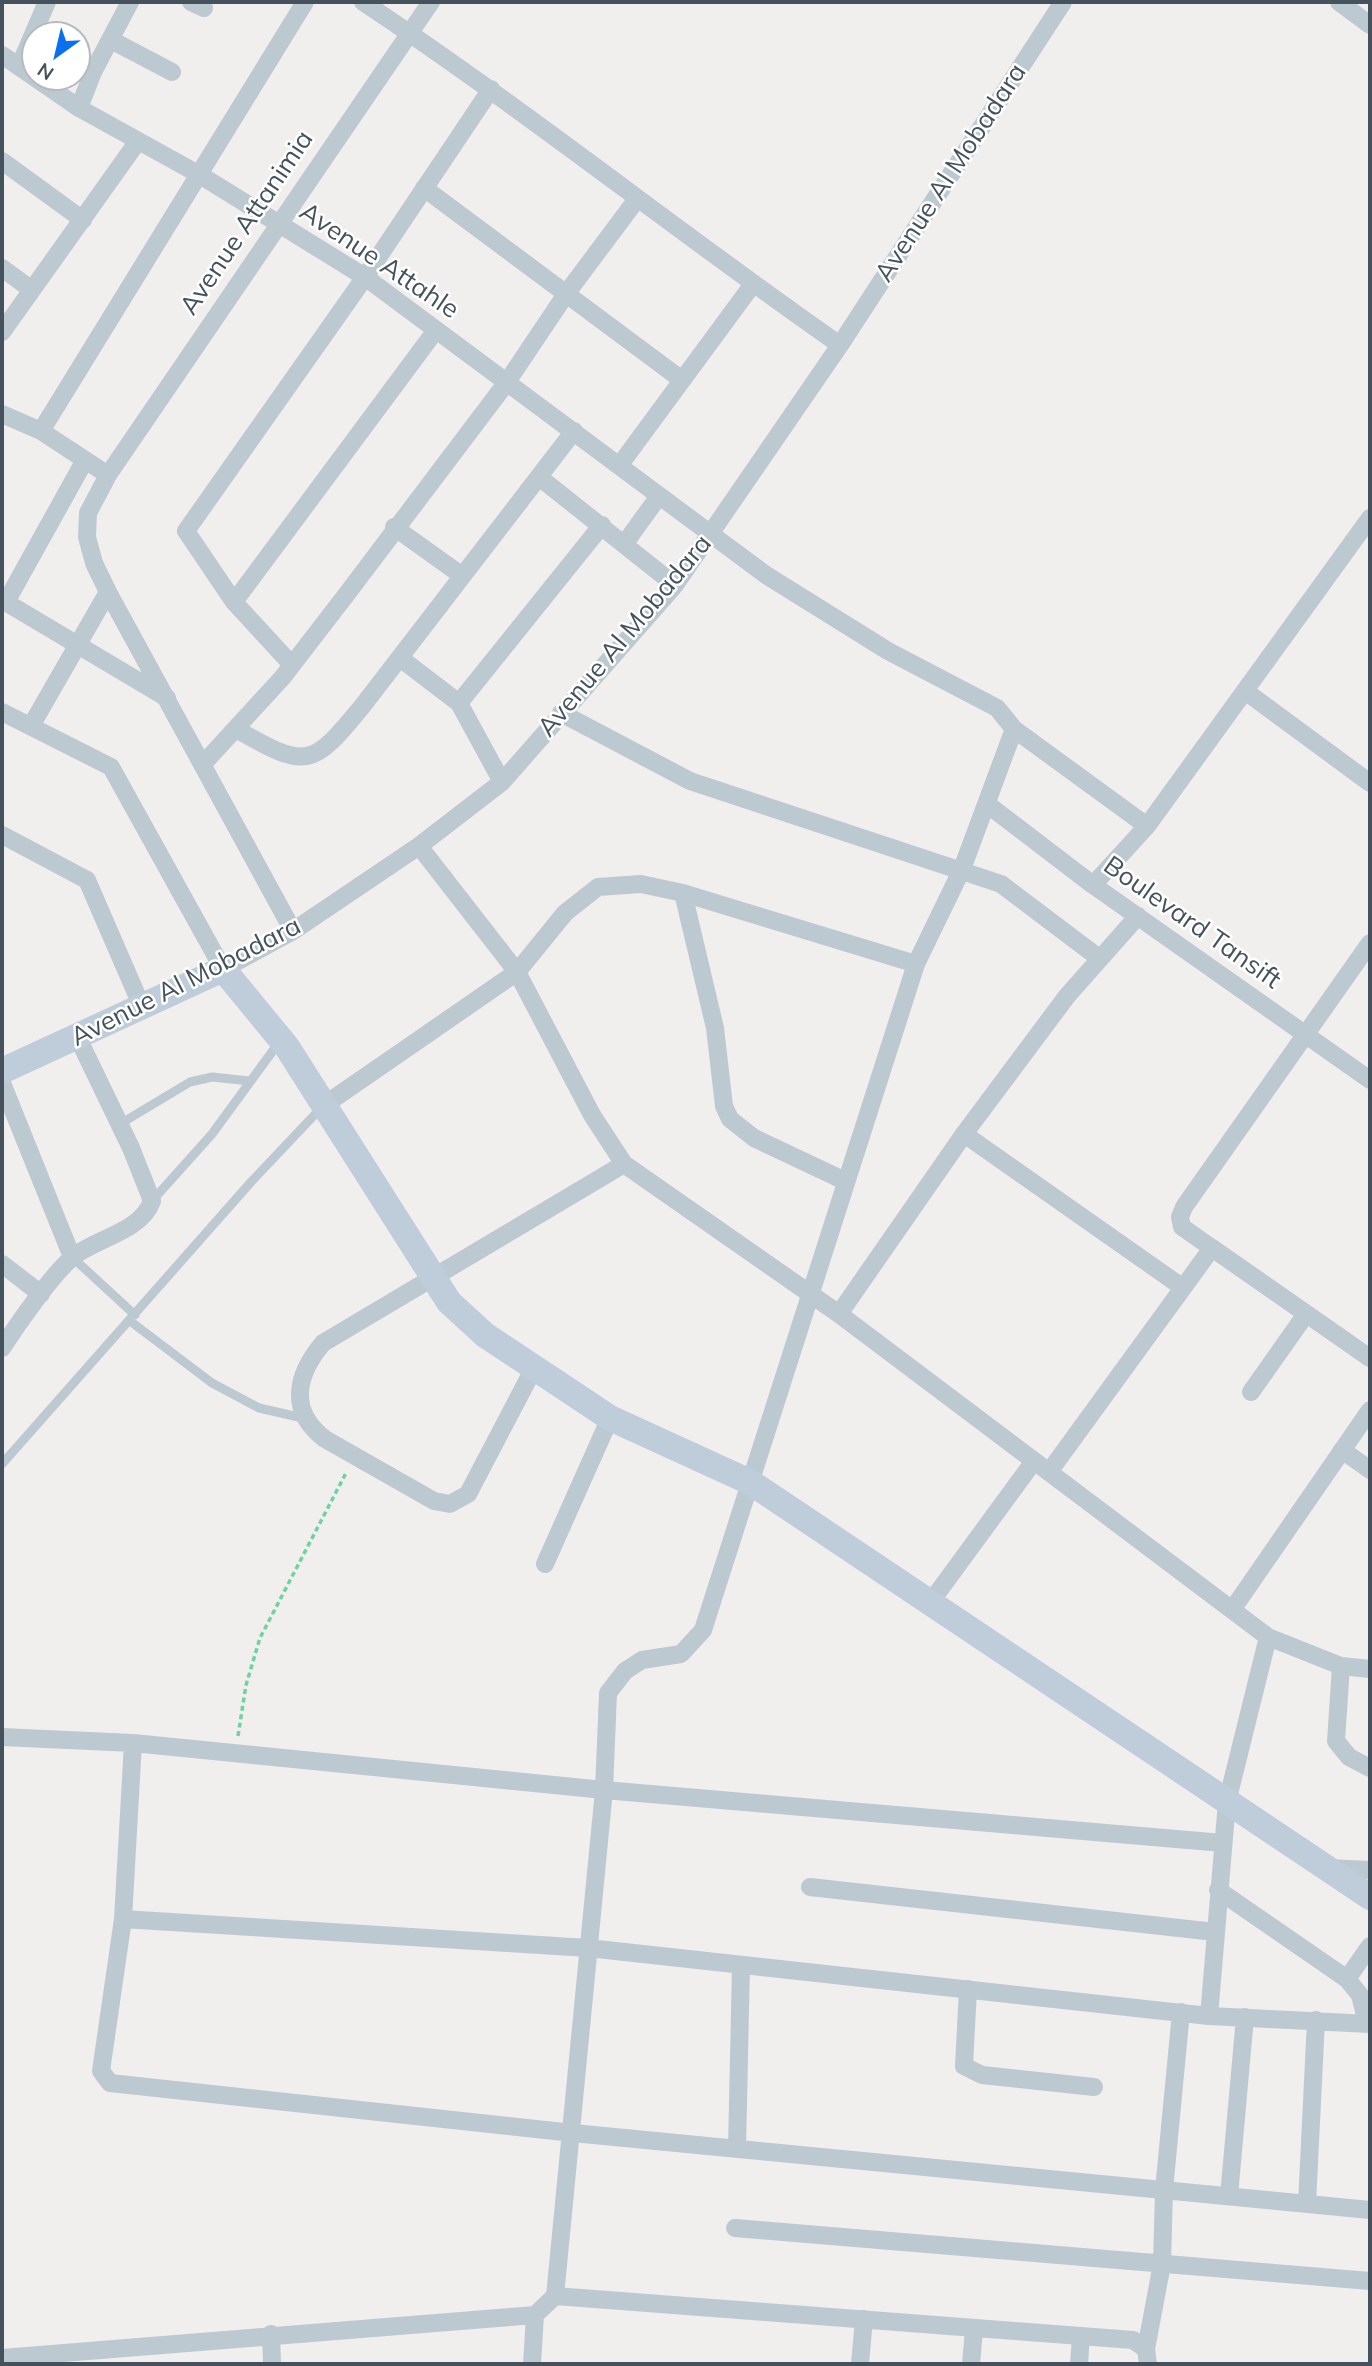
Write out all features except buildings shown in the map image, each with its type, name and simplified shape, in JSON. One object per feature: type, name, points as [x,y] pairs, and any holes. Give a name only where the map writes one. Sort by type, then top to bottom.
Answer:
[{"type":"street","points":[[19,67],[47,2]]},
{"type":"street","points":[[79,108],[130,2]]},
{"type":"street","points":[[41,431],[305,2]]},
{"type":"street","points":[[363,2],[491,89],[637,199],[840,345]]},
{"type":"street","name":"Avenue Attanimia","points":[[293,931],[108,592],[94,563],[87,537],[88,513],[108,475],[179,366],[280,225],[431,2]]},
{"type":"street","name":"Avenue Al Mobadara","points":[[2,1071],[78,1038],[293,931],[419,846],[502,782],[675,584],[711,535],[840,345],[1063,2]]},
{"type":"street","points":[[1339,2],[1370,24]]},
{"type":"street","points":[[111,40],[172,72]]},
{"type":"street","name":"Avenue Attahle","points":[[2,55],[79,108],[200,175],[365,277],[711,535],[804,601],[888,651],[997,708],[1014,729],[1147,825]]},
{"type":"street","points":[[292,665],[234,602],[186,531],[365,277],[491,89]]},
{"type":"street","points":[[2,332],[138,141]]},
{"type":"street","points":[[2,161],[83,220]]},
{"type":"street","points":[[424,188],[682,380]]},
{"type":"street","points":[[202,764],[292,665],[394,527],[507,382],[566,294],[637,199]]},
{"type":"street","points":[[2,268],[32,290]]},
{"type":"street","points":[[620,466],[753,284]]},
{"type":"street","points":[[234,602],[436,330]]},
{"type":"street","points":[[2,414],[41,431],[108,475]]},
{"type":"street","points":[[236,729],[293,758],[314,756],[343,730],[574,431]]},
{"type":"street","points":[[85,460],[4,601],[167,698]]},
{"type":"street","points":[[539,477],[675,584]]},
{"type":"street","points":[[625,543],[659,496]]},
{"type":"street","points":[[1093,885],[1147,825],[1370,518]]},
{"type":"street","points":[[459,703],[602,524]]},
{"type":"street","points":[[394,527],[461,575]]},
{"type":"street","points":[[31,726],[108,592]]},
{"type":"street","points":[[400,658],[459,703],[502,782]]},
{"type":"street","points":[[1245,691],[1370,783]]},
{"type":"street","points":[[2,712],[111,767],[223,968],[281,1040],[432,1278],[464,1318],[610,1418],[750,1482],[1370,1897]]},
{"type":"street","points":[[561,713],[690,781],[1001,884],[1099,958]]},
{"type":"street","points":[[2,2358],[27,2360],[271,2334],[535,2315],[555,2296],[573,2133],[604,1790],[608,1693],[625,1671],[642,1661],[681,1654],[698,1639],[916,964],[962,869],[1014,729]]},
{"type":"street","name":"Boulevard Tansift","points":[[987,804],[1093,885],[1370,1080]]},
{"type":"street","points":[[2,835],[87,880],[142,1007]]},
{"type":"street","points":[[419,846],[517,972],[592,1115],[624,1164],[839,1314],[1268,1637],[1341,1666],[1370,1669]]},
{"type":"street","points":[[323,1106],[517,972],[565,913],[598,887],[641,884],[683,893],[916,964]]},
{"type":"street","points":[[683,893],[715,1028],[724,1106],[730,1119],[754,1138],[845,1181]]},
{"type":"street","points":[[839,1314],[964,1134],[1099,958],[1138,916]]},
{"type":"street","points":[[1370,943],[1180,1217],[1179,1223],[1185,1231],[1370,1358]]},
{"type":"street","points":[[2,1348],[41,1294],[72,1258],[127,1228],[148,1211],[152,1201],[120,1124],[78,1038]]},
{"type":"street","points":[[2,1083],[72,1258]]},
{"type":"street","points":[[964,1134],[1182,1287]]},
{"type":"street","points":[[534,1368],[468,1494],[459,1502],[450,1504],[434,1501],[324,1439],[303,1418],[301,1385],[305,1369],[323,1343],[624,1164]]},
{"type":"street","points":[[1049,1472],[1212,1248]]},
{"type":"street","points":[[2,1265],[41,1294]]},
{"type":"street","points":[[1251,1392],[1306,1314]]},
{"type":"street","points":[[1232,1610],[1370,1410]]},
{"type":"street","points":[[545,1564],[610,1418]]},
{"type":"street","points":[[1342,1450],[1370,1470]]},
{"type":"street","points":[[930,1603],[1034,1461]]},
{"type":"street","points":[[1209,2016],[1227,1802],[1268,1637]]},
{"type":"street","points":[[1341,1666],[1335,1719],[1336,1741],[1349,1757],[1370,1768]]},
{"type":"street","points":[[2,1737],[133,1743],[604,1790],[1223,1843]]},
{"type":"street","points":[[133,1743],[123,1919],[101,2071],[110,2083],[573,2133],[1370,2210]]},
{"type":"street","points":[[1327,1868],[1370,1870]]},
{"type":"street","points":[[810,1887],[1215,1932]]},
{"type":"street","points":[[123,1919],[588,1948],[1209,2016],[1369,2024],[1360,1995],[1347,1979],[1218,1890]]},
{"type":"street","points":[[1347,1979],[1370,1946]]},
{"type":"street","points":[[737,2149],[741,1965]]},
{"type":"street","points":[[968,1989],[964,2066],[982,2075],[1094,2087]]},
{"type":"street","points":[[1147,2357],[1162,2264],[1164,2190],[1181,2012]]},
{"type":"street","points":[[1229,2196],[1245,2017]]},
{"type":"street","points":[[1307,2204],[1316,2021]]},
{"type":"street","points":[[735,2228],[1370,2281]]},
{"type":"street","points":[[555,2296],[1133,2340],[1147,2357]]},
{"type":"street","points":[[533,2364],[535,2315]]},
{"type":"street","points":[[860,2364],[864,2319]]},
{"type":"street","points":[[971,2364],[974,2330]]},
{"type":"street","points":[[271,2334],[272,2364]]},
{"type":"street","points":[[1079,2364],[1082,2337]]},
{"type":"lane","points":[[152,1201],[189,1162],[281,1040]]},
{"type":"lane","points":[[120,1124],[190,1082],[212,1077],[250,1082]]},
{"type":"lane","points":[[2,1464],[251,1182],[323,1106]]},
{"type":"lane","points":[[72,1258],[132,1318],[212,1383],[259,1408],[303,1418]]},
{"type":"path","points":[[236,1754],[246,1685],[260,1639],[355,1456]]}]
